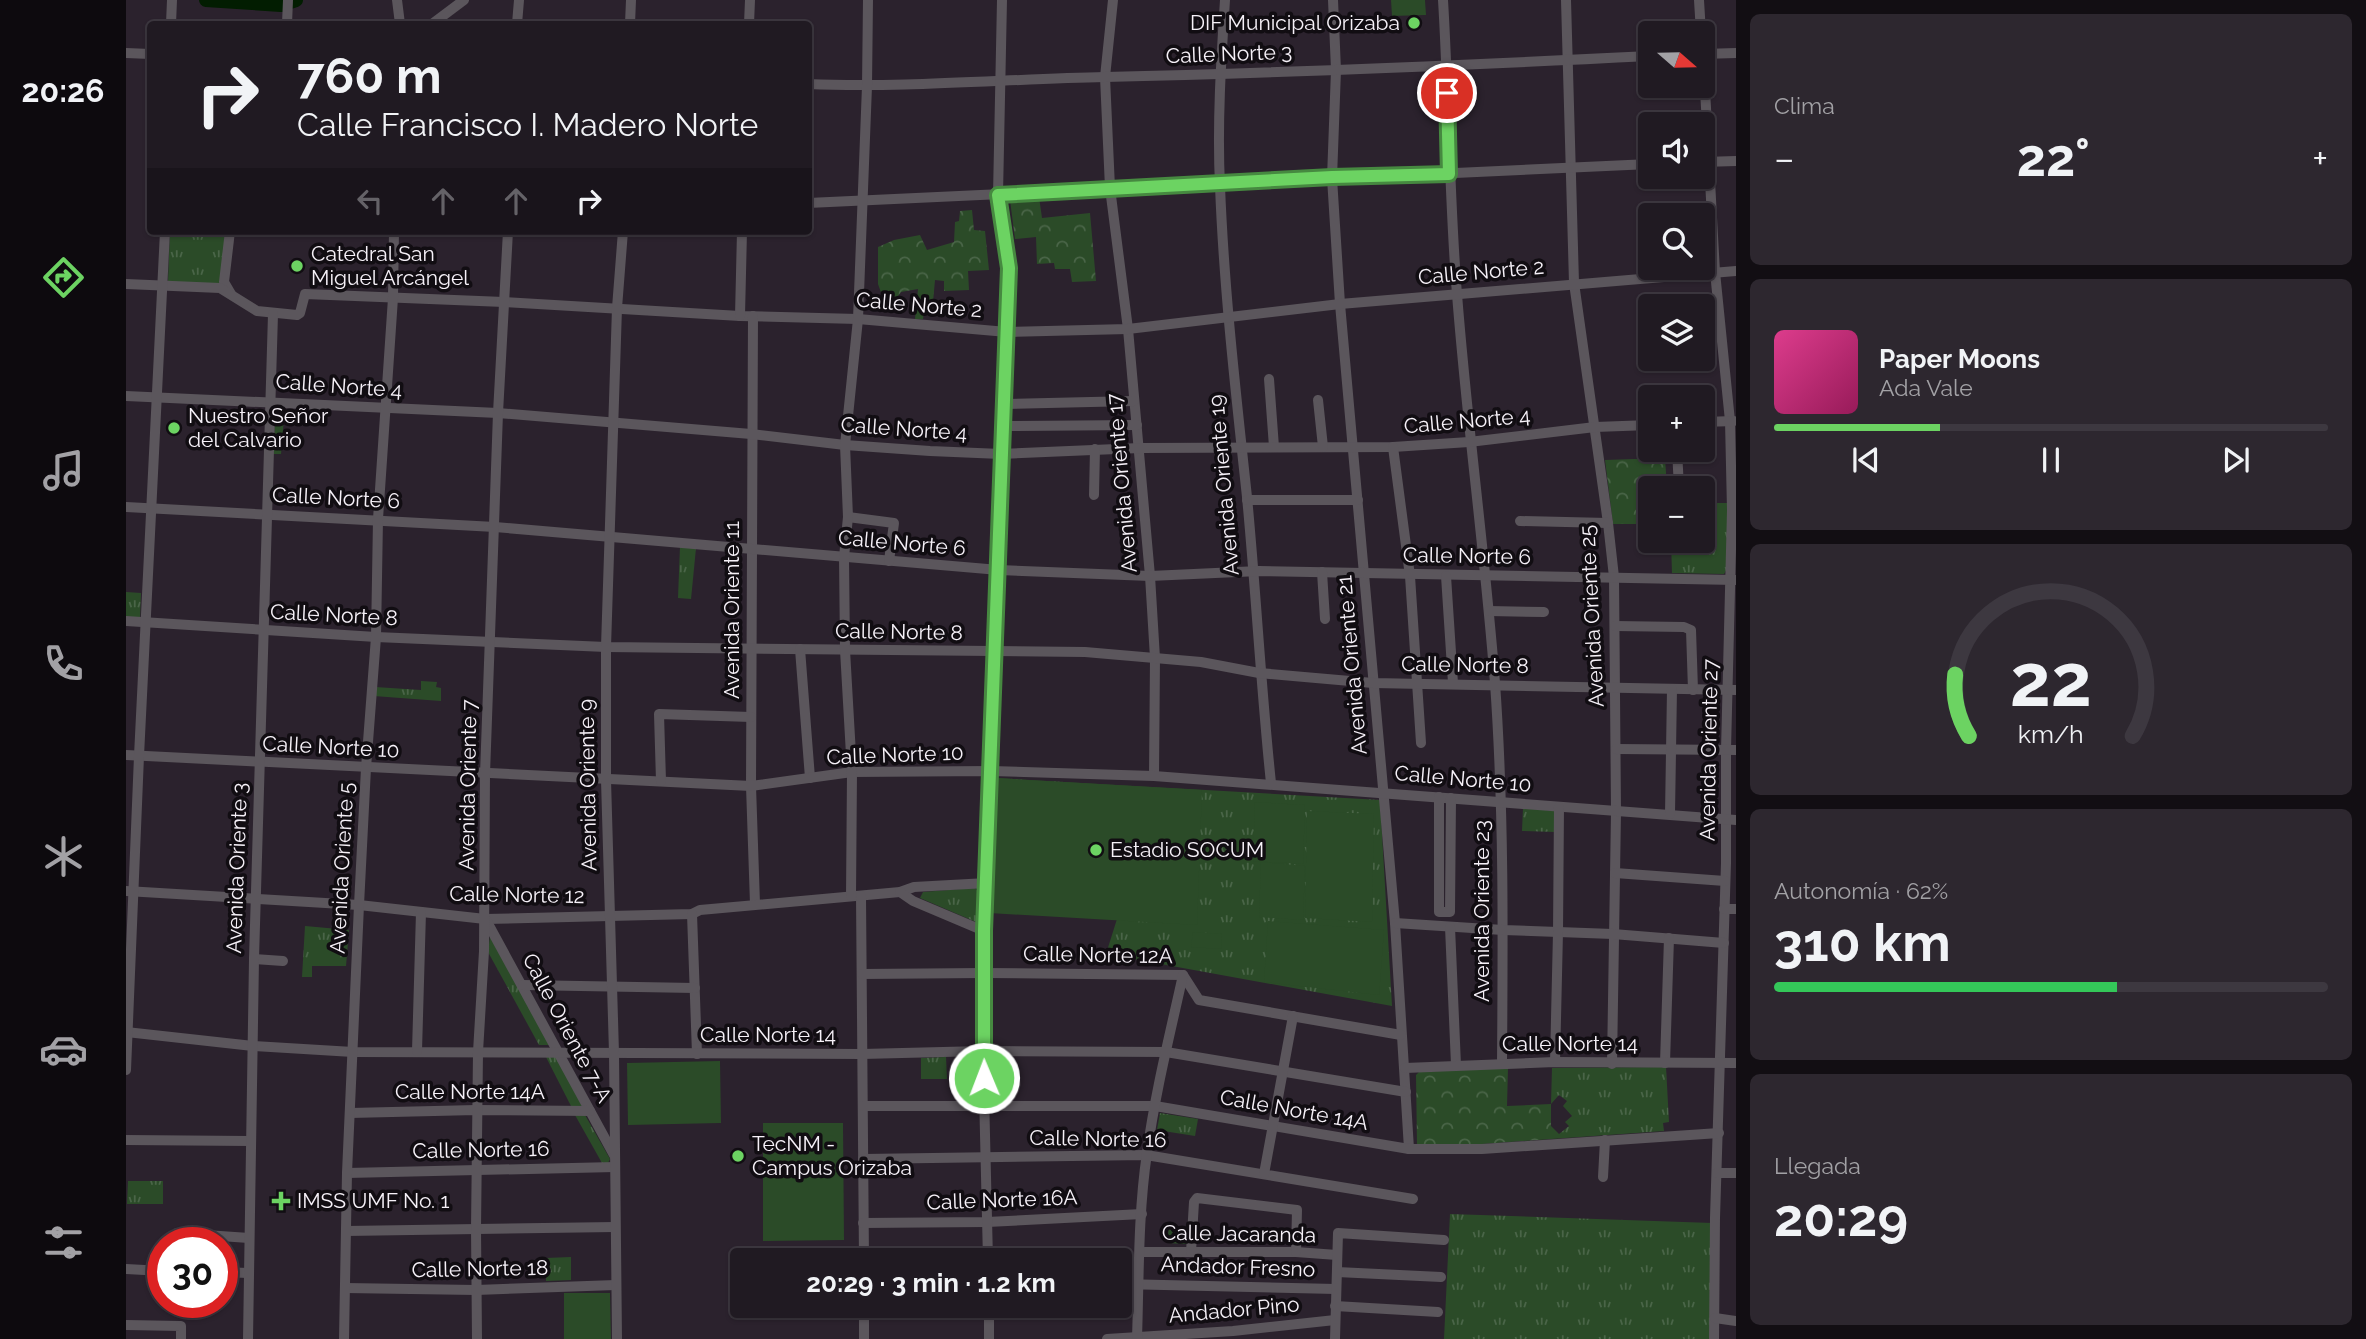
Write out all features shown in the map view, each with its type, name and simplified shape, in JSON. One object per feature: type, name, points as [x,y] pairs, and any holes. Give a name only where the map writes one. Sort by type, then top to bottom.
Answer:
[{"type":"street","points":[[397,0],[400,21]]},
{"type":"street","points":[[436,21],[464,0]]},
{"type":"street","points":[[517,21],[519,0]]},
{"type":"street","points":[[630,21],[631,0]]},
{"type":"street","points":[[749,21],[750,0]]},
{"type":"street","points":[[863,1248],[862,974],[845,650],[844,557],[848,517],[845,445],[858,319],[867,86],[867,0]]},
{"type":"street","points":[[988,1248],[983,1051],[984,931],[1009,268],[998,195],[1002,0]]},
{"type":"street","name":"Avenida Oriente 17","points":[[1113,0],[1105,77],[1110,188],[1128,328],[1150,576],[1155,658],[1153,776]]},
{"type":"street","name":"Avenida Oriente 19","points":[[1225,0],[1220,75],[1220,183],[1228,318],[1247,500],[1270,783]]},
{"type":"street","name":"Avenida Oriente 21","points":[[1333,0],[1336,69],[1332,177],[1340,304],[1382,792],[1386,808],[1409,1149]]},
{"type":"street","name":"Avenida Oriente 23","points":[[1443,0],[1449,174],[1457,293],[1469,442],[1495,685],[1501,802],[1502,1063]]},
{"type":"street","name":"Avenida Oriente 25","points":[[1566,0],[1574,283],[1614,578],[1616,811],[1612,1064]]},
{"type":"street","points":[[1699,0],[1700,21]]},
{"type":"street","points":[[171,21],[172,3]]},
{"type":"street","points":[[126,52],[147,54]]},
{"type":"street","points":[[1715,54],[1736,53]]},
{"type":"street","name":"Calle Norte 3","points":[[812,84],[867,86],[1220,75],[1638,57]]},
{"type":"street","points":[[1715,162],[1736,161]]},
{"type":"street","points":[[812,203],[1638,165]]},
{"type":"street","points":[[126,1070],[130,892],[165,235]]},
{"type":"street","points":[[230,235],[224,282],[231,294]]},
{"type":"street","name":"Avenida Oriente 5","points":[[344,1339],[347,1173],[359,905],[376,637],[378,519],[393,298],[394,235]]},
{"type":"street","name":"Avenida Oriente 7","points":[[477,1339],[475,1229],[478,1052],[485,919],[485,774],[492,643],[498,414],[508,235]]},
{"type":"street","name":"Avenida Oriente 9","points":[[617,1339],[614,1054],[606,780],[606,647],[617,308],[623,235]]},
{"type":"street","points":[[740,316],[742,235]]},
{"type":"street","name":"Calle Norte 2","points":[[1715,272],[1736,271]]},
{"type":"street","name":"Avenida Oriente 27","points":[[1714,1339],[1724,909],[1732,820],[1734,580],[1733,421],[1715,272]]},
{"type":"street","name":"Calle Norte 2","points":[[273,314],[297,315],[305,294],[740,316],[858,319],[1007,332],[1128,328],[1340,304],[1638,278]]},
{"type":"street","points":[[126,284],[220,288],[257,311],[273,314]]},
{"type":"street","name":"Avenida Oriente 3","points":[[248,1339],[254,959],[265,514],[273,314]]},
{"type":"street","name":"Avenida Oriente 11","points":[[753,316],[751,786],[755,904]]},
{"type":"street","points":[[1269,379],[1274,447]]},
{"type":"street","name":"Calle Norte 4","points":[[126,396],[271,401],[613,421],[751,433],[845,445],[1001,453],[1140,448],[1393,447],[1638,426]]},
{"type":"street","points":[[1318,400],[1323,447]]},
{"type":"street","points":[[1004,404],[1134,401]]},
{"type":"street","points":[[1715,422],[1733,421]]},
{"type":"street","points":[[1002,426],[1137,425]]},
{"type":"street","points":[[1393,447],[1410,576],[1420,743]]},
{"type":"street","points":[[1094,495],[1095,449]]},
{"type":"street","points":[[1247,500],[1358,500]]},
{"type":"street","name":"Calle Norte 6","points":[[126,507],[378,519],[609,535],[751,550],[999,570],[1150,576],[1322,572],[1410,576],[1734,580]]},
{"type":"street","points":[[848,517],[894,523],[889,561]]},
{"type":"street","points":[[1520,521],[1608,523]]},
{"type":"street","points":[[1322,572],[1325,619]]},
{"type":"street","points":[[1446,576],[1453,683]]},
{"type":"street","points":[[1489,611],[1544,612]]},
{"type":"street","name":"Calle Norte 8","points":[[126,621],[376,637],[606,647],[1085,652],[1201,662],[1259,673],[1373,682],[1732,690]]},
{"type":"street","points":[[1615,626],[1684,627],[1691,630],[1693,690]]},
{"type":"street","points":[[800,649],[810,778]]},
{"type":"street","points":[[1670,814],[1672,690]]},
{"type":"street","points":[[661,782],[659,714],[751,717]]},
{"type":"street","points":[[1616,749],[1731,750]]},
{"type":"street","name":"Calle Norte 10","points":[[126,755],[751,786],[852,772],[991,771],[1153,776],[1732,820]]},
{"type":"street","points":[[1439,797],[1438,912],[1450,912],[1451,797]]},
{"type":"street","points":[[1555,1062],[1559,807]]},
{"type":"street","points":[[1439,862],[1451,862]]},
{"type":"street","points":[[1615,873],[1726,881]]},
{"type":"street","name":"Calle Norte 12","points":[[130,892],[359,905],[485,919],[692,914],[700,910],[755,904],[900,892],[914,887],[986,883]]},
{"type":"street","points":[[913,901],[914,887]]},
{"type":"street","points":[[900,892],[913,901],[984,931]]},
{"type":"street","points":[[1724,909],[1736,909]]},
{"type":"street","points":[[417,1051],[422,912]]},
{"type":"street","points":[[692,914],[697,1054]]},
{"type":"street","name":"Calle Oriente 7-A","points":[[485,919],[523,985],[614,1161]]},
{"type":"street","points":[[1395,923],[1613,934],[1724,943]]},
{"type":"street","points":[[1450,927],[1456,1065]]},
{"type":"street","points":[[1665,1063],[1669,938]]},
{"type":"street","points":[[1724,956],[1736,956]]},
{"type":"street","points":[[254,959],[283,961]]},
{"type":"street","name":"Calle Norte 12A","points":[[862,974],[1183,975],[1199,1000],[1401,1035]]},
{"type":"street","points":[[1137,1338],[1146,1155],[1183,975]]},
{"type":"street","points":[[523,985],[695,988]]},
{"type":"street","points":[[1264,1174],[1293,1016]]},
{"type":"street","name":"Calle Norte 14","points":[[127,1032],[353,1052],[1166,1052],[1406,1092]]},
{"type":"street","name":"Calle Norte 14","points":[[1405,1068],[1555,1062],[1736,1063]]},
{"type":"street","name":"Calle Norte 14A","points":[[863,1106],[1155,1106],[1409,1149],[1474,1149],[1718,1133]]},
{"type":"street","name":"Calle Norte 14A","points":[[350,1113],[590,1111]]},
{"type":"street","points":[[126,1140],[250,1142]]},
{"type":"street","points":[[1603,1177],[1605,1140]]},
{"type":"street","name":"Calle Norte 16","points":[[863,1159],[1146,1155],[1413,1199]]},
{"type":"street","name":"Calle Norte 16","points":[[347,1173],[614,1161]]},
{"type":"street","points":[[1717,1173],[1736,1173]]},
{"type":"street","points":[[1191,1252],[1194,1199],[1297,1210],[1296,1252]]},
{"type":"street","name":"Calle Norte 16A","points":[[863,1223],[987,1222],[1142,1214]]},
{"type":"street","points":[[346,1231],[615,1227]]},
{"type":"street","points":[[1335,1339],[1338,1233],[1444,1240]]},
{"type":"street","points":[[238,1237],[249,1238]]},
{"type":"street","name":"Calle Jacaranda","points":[[1141,1252],[1296,1252],[1337,1255]]},
{"type":"street","points":[[126,1269],[147,1270]]},
{"type":"street","points":[[1337,1272],[1441,1276]]},
{"type":"street","points":[[238,1273],[248,1273]]},
{"type":"street","points":[[1132,1284],[1138,1284]]},
{"type":"street","name":"Andador Fresno","points":[[1138,1284],[1336,1289]]},
{"type":"street","name":"Calle Norte 18","points":[[345,1288],[476,1290],[616,1285]]},
{"type":"street","points":[[1335,1306],[1438,1312]]},
{"type":"street","points":[[864,1318],[864,1339]]},
{"type":"street","points":[[989,1318],[989,1339]]},
{"type":"street","points":[[1714,1318],[1736,1321]]},
{"type":"street","name":"Andador Pino","points":[[1107,1339],[1335,1320]]},
{"type":"street","points":[[126,1325],[181,1326],[181,1339]]},
{"type":"green space","points":[[1391,0],[1425,0],[1426,15],[1392,16]]},
{"type":"green space","points":[[1039,197],[1042,218],[1090,213],[1096,281],[1072,282],[1070,269],[1055,269],[1054,263],[1037,264],[1036,237],[1015,239],[1010,200]]},
{"type":"green space","points":[[972,210],[974,230],[985,231],[989,270],[968,271],[969,290],[944,291],[944,281],[935,280],[933,302],[925,303],[923,319],[915,319],[918,289],[901,292],[896,299],[883,298],[878,284],[878,247],[894,240],[920,235],[927,250],[954,242],[955,222],[959,221],[960,211]]},
{"type":"green space","points":[[170,235],[227,235],[222,284],[168,282]]},
{"type":"green space","points":[[276,405],[285,405],[281,454],[273,454]]},
{"type":"green space","points":[[1638,459],[1638,462],[1665,462],[1666,476],[1638,476],[1638,524],[1613,524],[1605,460]]},
{"type":"green space","points":[[1715,503],[1727,503],[1727,569],[1724,574],[1672,573],[1671,553],[1715,553]]},
{"type":"green space","points":[[680,547],[696,548],[691,599],[678,598]]},
{"type":"green space","points":[[126,592],[141,593],[140,618],[126,617]]},
{"type":"green space","points":[[421,681],[437,682],[436,687],[441,688],[441,701],[374,696],[375,687],[421,690]]},
{"type":"green space","points":[[996,778],[1380,800],[1392,1006],[1106,954],[1117,919]]},
{"type":"green space","name":"Estadio SOCUM","points":[[996,778],[1202,790],[1197,925],[989,913]]},
{"type":"green space","points":[[1255,802],[1305,805],[1303,864],[1253,861]]},
{"type":"green space","points":[[1523,808],[1555,811],[1555,832],[1522,831]]},
{"type":"green space","points":[[1307,811],[1374,814],[1372,922],[1305,918]]},
{"type":"green space","points":[[1261,862],[1305,866],[1303,920],[1259,917]]},
{"type":"green space","points":[[975,888],[980,894],[980,917],[976,922],[920,898],[923,892]]},
{"type":"green space","points":[[1268,921],[1384,930],[1379,995],[1264,982]]},
{"type":"green space","points":[[305,926],[349,930],[346,966],[312,966],[312,977],[302,977]]},
{"type":"green space","points":[[1193,932],[1222,934],[1221,949],[1191,947]]},
{"type":"green space","points":[[490,937],[550,1045],[539,1045],[488,952]]},
{"type":"green space","points":[[546,1057],[557,1057],[582,1106],[571,1106]]},
{"type":"green space","points":[[946,1057],[947,1079],[921,1079],[921,1058]]},
{"type":"green space","points":[[720,1061],[721,1123],[628,1125],[627,1063]]},
{"type":"green space","points":[[1666,1067],[1669,1122],[1663,1123],[1664,1131],[1551,1139],[1551,1126],[1559,1134],[1569,1126],[1565,1122],[1572,1116],[1563,1106],[1567,1101],[1559,1095],[1551,1104],[1552,1068]]},
{"type":"green space","points":[[1508,1068],[1507,1106],[1551,1104],[1551,1139],[1455,1146],[1417,1145],[1416,1075],[1421,1070]]},
{"type":"green space","points":[[1160,1113],[1198,1119],[1195,1136],[1157,1130]]},
{"type":"green space","points":[[575,1115],[585,1115],[610,1159],[608,1163],[602,1163]]},
{"type":"green space","points":[[763,1123],[843,1123],[844,1240],[763,1241]]},
{"type":"green space","points":[[128,1181],[163,1181],[163,1204],[127,1204]]},
{"type":"green space","points":[[1450,1214],[1712,1223],[1711,1339],[1444,1339]]},
{"type":"green space","points":[[1169,1226],[1189,1227],[1187,1244],[1167,1243]]},
{"type":"green space","points":[[571,1257],[571,1280],[546,1281],[546,1258]]},
{"type":"green space","points":[[564,1293],[610,1293],[611,1339],[564,1339]]},
{"type":"waterway","points":[[206,0],[281,5],[296,0]]},
{"type":"place","name":"DIF Municipal Orizaba","points":[[1414,23]]},
{"type":"place","name":"Catedral San Miguel Arcángel","points":[[297,266]]},
{"type":"place","name":"Nuestro Señor del Calvario","points":[[174,428]]},
{"type":"place","name":"Estadio SOCUM","points":[[1096,850]]},
{"type":"place","name":"TecNM - Campus Orizaba","points":[[738,1156]]},
{"type":"place","name":"IMSS UMF No. 1","points":[[281,1201]]},
{"type":"route","points":[[984,1078],[984,931],[1009,268],[998,195],[1332,177],[1449,174],[1447,93]]}]
